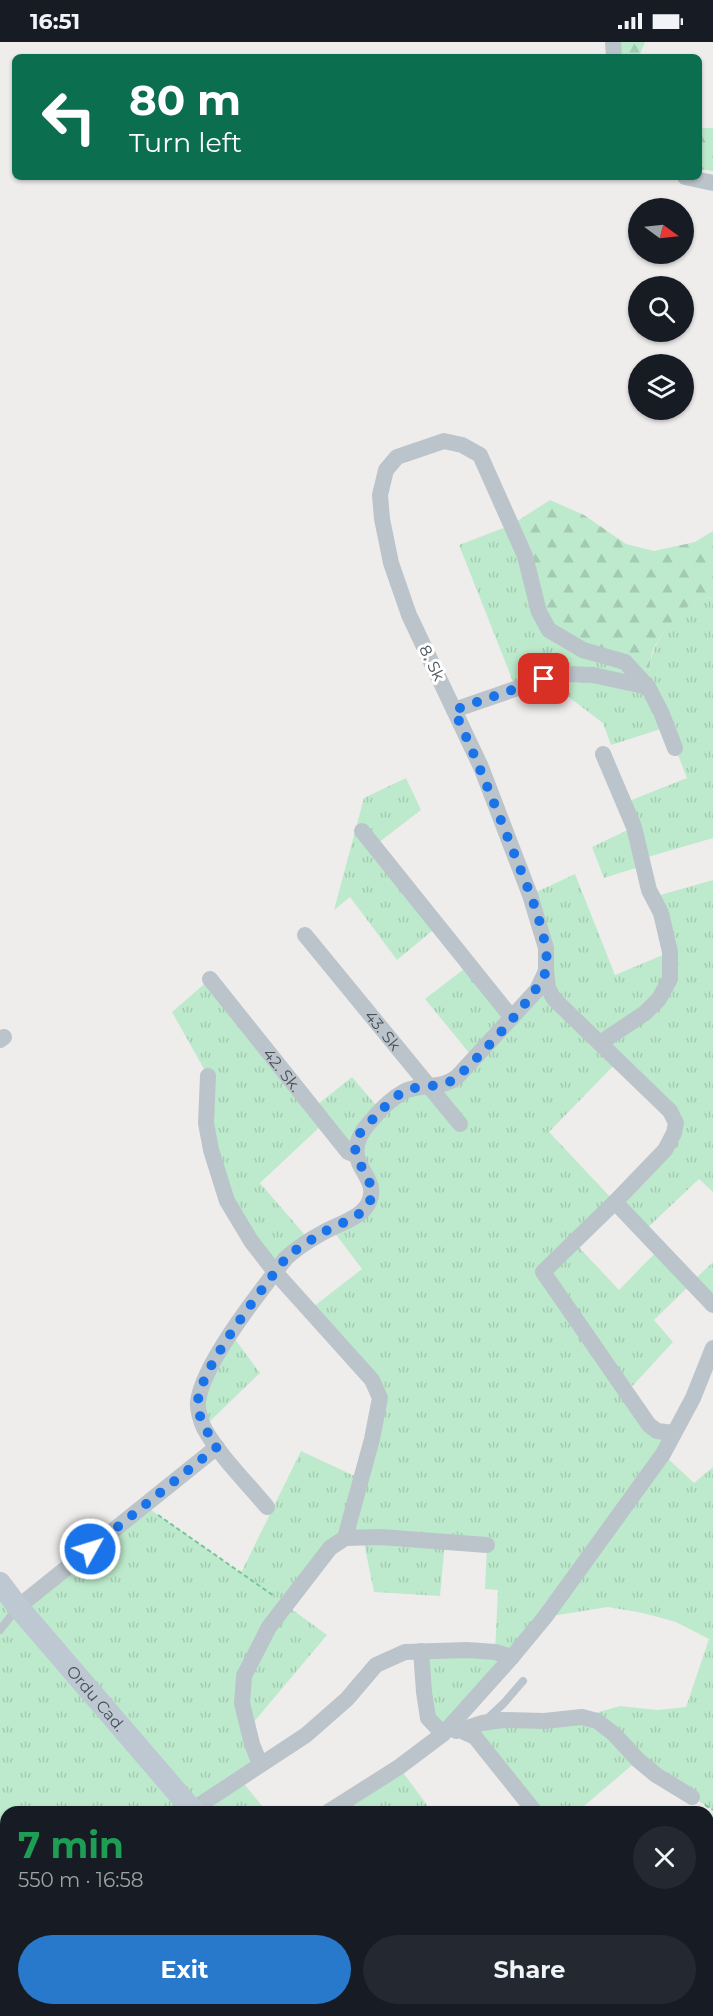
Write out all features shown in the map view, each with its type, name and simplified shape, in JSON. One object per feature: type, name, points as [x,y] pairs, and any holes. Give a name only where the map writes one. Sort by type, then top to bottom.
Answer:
[{"type":"main road","name":"Ordu Cad.","points":[[0,1583],[189,1806]]},
{"type":"street","name":"8. Sk","points":[[615,1202],[665,1150],[674,1133],[676,1123],[670,1111],[554,999],[548,988],[546,948],[530,895],[481,767],[409,615],[391,562],[382,519],[380,495],[386,470],[397,457],[444,441],[462,445],[480,455],[525,556],[539,612],[549,630],[583,650],[626,662],[648,687]]},
{"type":"street","points":[[454,710],[544,679],[568,674],[593,675],[648,687],[675,748]]},
{"type":"street","points":[[600,1043],[645,1013],[659,999],[670,979],[670,952],[661,913],[649,890],[634,827],[603,754]]},
{"type":"street","points":[[362,831],[512,1018]]},
{"type":"street","name":"43. Sk","points":[[305,935],[460,1124]]},
{"type":"street","points":[[267,1508],[217,1447],[204,1427],[198,1403],[205,1378],[243,1315],[275,1272],[295,1250],[358,1214],[369,1202],[370,1187],[355,1149],[357,1138],[370,1121],[405,1091],[449,1084],[537,990],[546,971]]},
{"type":"street","name":"42. Sk.","points":[[210,980],[348,1152],[357,1155]]},
{"type":"street","points":[[208,1076],[206,1123],[211,1150],[227,1201],[251,1241],[275,1272],[372,1380],[380,1398],[372,1439],[345,1538]]},
{"type":"street","points":[[675,1433],[657,1431],[649,1425],[543,1272],[615,1202],[713,1305]]},
{"type":"street","points":[[337,1806],[399,1767],[443,1734],[545,1617],[663,1454],[693,1398],[713,1348]]},
{"type":"street","points":[[18,1607],[217,1447]]},
{"type":"street","points":[[260,1764],[252,1744],[242,1703],[244,1676],[269,1627],[330,1548],[345,1538],[380,1537],[487,1545]]},
{"type":"street","points":[[200,1806],[306,1735],[347,1699],[376,1665],[405,1652],[421,1651],[467,1650],[495,1652],[512,1657]]},
{"type":"street","points":[[421,1651],[428,1718],[443,1734]]},
{"type":"street","points":[[443,1734],[482,1723],[503,1720],[544,1721],[582,1717],[597,1721],[614,1734],[638,1760],[656,1775],[692,1797]]},
{"type":"street","points":[[460,1731],[475,1737],[530,1806]]},
{"type":"lane","points":[[0,1630],[18,1607]]},
{"type":"lane","points":[[482,1723],[523,1681]]},
{"type":"path","points":[[144,1505],[286,1605]]},
{"type":"green space","points":[[620,42],[645,42],[640,54],[622,54]]},
{"type":"green space","points":[[702,128],[713,128],[713,171],[702,169]]},
{"type":"green space","points":[[550,500],[584,515],[626,544],[654,551],[695,542],[713,531],[713,597],[694,603],[685,609],[661,635],[652,653],[648,687],[636,673],[549,630],[511,525]]},
{"type":"green space","points":[[511,525],[610,656],[648,686],[652,657],[668,626],[694,603],[713,597],[713,838],[641,859],[642,866],[604,878],[592,847],[634,827],[624,803],[687,778],[667,727],[611,745],[603,723],[545,679],[516,689],[459,545]]},
{"type":"green space","points":[[406,778],[421,810],[374,846],[438,926],[397,960],[350,897],[334,910],[364,798]]},
{"type":"green space","points":[[575,874],[615,975],[670,952],[653,897],[713,880],[713,1192],[699,1179],[643,1232],[615,1203],[574,1242],[619,1290],[659,1249],[692,1282],[713,1262],[713,1305],[692,1283],[654,1320],[673,1342],[627,1392],[665,1433],[663,1454],[694,1483],[713,1467],[713,1806],[706,1806],[656,1775],[638,1760],[584,1806],[530,1806],[460,1730],[582,1717],[620,1706],[657,1710],[686,1707],[709,1639],[676,1622],[608,1607],[545,1617],[477,1698],[435,1728],[421,1651],[495,1652],[498,1590],[485,1589],[487,1545],[445,1542],[440,1596],[374,1592],[363,1538],[345,1538],[286,1605],[327,1635],[248,1729],[260,1764],[240,1779],[262,1806],[0,1806],[0,1583],[18,1607],[144,1505],[241,1573],[301,1451],[361,1479],[380,1398],[309,1310],[362,1269],[331,1228],[359,1214],[370,1187],[324,1123],[260,1183],[310,1241],[275,1272],[251,1241],[211,1150],[208,1076],[172,1012],[210,979],[313,1108],[352,1077],[381,1111],[419,1088],[475,1060],[425,999],[469,965],[511,1018],[546,971],[530,895]],"holes":[[[618,1061],[676,1123],[615,1202],[549,1132]]]},
{"type":"green space","points":[[231,1334],[260,1373],[204,1427],[205,1378]]},
{"type":"green space","points":[[399,1767],[428,1806],[337,1806]]},
{"type":"route","points":[[90,1549],[217,1447],[204,1427],[198,1403],[205,1378],[243,1315],[286,1258],[295,1250],[358,1214],[369,1202],[371,1195],[368,1179],[358,1161],[355,1149],[357,1138],[370,1121],[405,1091],[449,1084],[470,1066],[537,990],[546,971],[546,948],[541,930],[481,767],[454,710],[544,679]]}]
